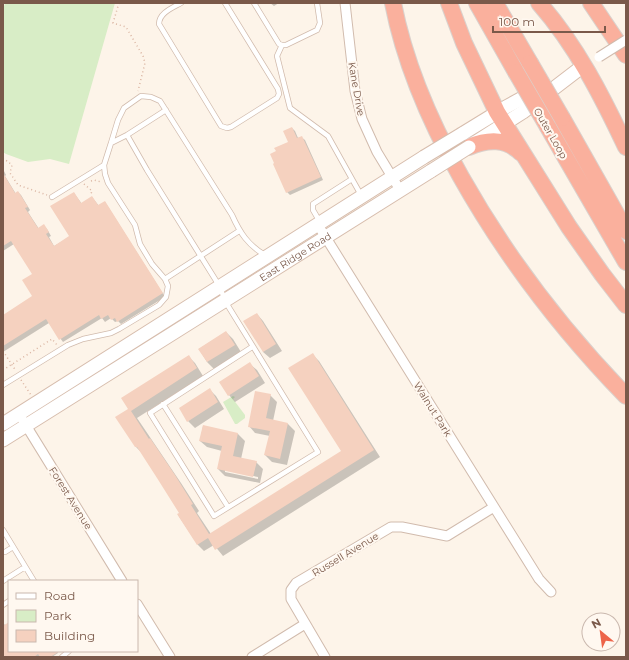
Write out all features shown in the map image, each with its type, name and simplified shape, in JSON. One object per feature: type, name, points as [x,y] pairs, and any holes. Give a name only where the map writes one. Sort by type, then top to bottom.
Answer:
[{"type":"highway","points":[[393,3],[403,46],[422,99],[443,144],[474,199],[507,252],[552,313],[588,356],[626,396]]},
{"type":"highway","points":[[449,3],[464,43],[501,118],[583,247],[626,306]]},
{"type":"highway","name":"Outer Loop","points":[[477,3],[626,262]]},
{"type":"highway","name":"Outer Loop","points":[[496,3],[626,231]]},
{"type":"highway","points":[[539,3],[565,37],[583,66],[600,95],[626,146]]},
{"type":"highway","points":[[591,3],[626,55]]},
{"type":"highway","points":[[465,140],[501,141],[515,148],[526,159]]},
{"type":"main road","name":"East Ridge Road","points":[[3,424],[424,157],[465,140],[583,66]]},
{"type":"main road","name":"East Ridge Road","points":[[3,440],[431,171],[465,140]]},
{"type":"street","name":"Kane Drive","points":[[345,3],[355,92],[362,119],[373,146],[400,190]]},
{"type":"street","name":"East Ridge Road","points":[[583,66],[626,40]]},
{"type":"street","name":"Walnut Park","points":[[320,224],[326,237],[539,579],[551,592]]},
{"type":"street","name":"Forest Avenue","points":[[19,414],[121,580]]},
{"type":"street","name":"Russell Avenue","points":[[305,624],[291,594],[294,586],[299,581],[391,527],[402,527],[447,536],[494,506]]},
{"type":"street","points":[[138,606],[170,657]]},
{"type":"street","points":[[252,657],[305,624],[325,657]]},
{"type":"lane","points":[[181,3],[163,14],[159,19],[159,24],[221,126],[226,128],[231,127],[277,98],[279,94],[278,89],[225,3]]},
{"type":"lane","points":[[254,3],[279,44],[282,45],[286,45],[317,30],[320,23],[318,3]]},
{"type":"lane","points":[[282,45],[277,56],[290,108],[328,136],[362,196]]},
{"type":"lane","points":[[3,385],[75,341],[111,333],[158,305],[166,297],[168,286],[165,279],[152,264],[140,244],[135,225],[108,182],[104,166],[118,120],[124,108],[141,96],[151,97],[160,101],[232,215],[239,231],[252,246],[268,257]]},
{"type":"lane","points":[[111,143],[127,135],[166,110]]},
{"type":"lane","points":[[127,135],[147,170],[220,287],[225,301],[252,347],[318,452],[214,516],[150,413],[252,347]]},
{"type":"lane","points":[[52,197],[104,166]]},
{"type":"lane","points":[[320,224],[313,210],[313,204],[352,179]]},
{"type":"lane","points":[[165,279],[239,231]]},
{"type":"lane","points":[[163,404],[228,507]]},
{"type":"lane","points":[[3,530],[33,580]]},
{"type":"lane","points":[[3,552],[13,547]]},
{"type":"lane","points":[[3,581],[26,567]]},
{"type":"path","points":[[119,3],[113,23],[126,27],[145,62],[138,92],[141,96]]},
{"type":"path","points":[[3,158],[12,165],[10,173],[18,185],[52,197]]},
{"type":"path","points":[[85,185],[94,180],[102,183],[94,172]]},
{"type":"path","points":[[81,180],[92,191],[91,194]]},
{"type":"path","points":[[3,370],[52,338],[56,345],[62,341]]},
{"type":"green space","points":[[5,3],[115,3],[69,164],[50,159],[28,162],[3,152],[3,10]]},
{"type":"green space","points":[[233,396],[235,397],[233,399],[245,415],[245,418],[237,424],[235,424],[223,402]]},
{"type":"building","points":[[292,127],[297,138],[302,136],[321,177],[286,193],[270,154],[276,151],[274,148],[288,142],[283,131]]},
{"type":"building","points":[[3,173],[15,193],[18,191],[28,207],[25,208],[38,228],[44,224],[49,232],[46,234],[54,246],[69,236],[50,206],[74,192],[81,203],[92,196],[98,205],[105,201],[163,293],[117,322],[115,318],[111,320],[108,315],[101,319],[99,315],[59,340],[46,319],[3,346],[3,315],[32,296],[22,280],[32,274],[11,241],[3,246]]},
{"type":"building","points":[[257,313],[276,344],[263,352],[243,321]]},
{"type":"building","points":[[226,331],[235,345],[207,362],[198,349]]},
{"type":"building","points":[[313,353],[374,450],[215,550],[208,538],[197,545],[177,514],[179,513],[157,478],[115,417],[128,409],[121,398],[189,355],[197,368],[131,411],[175,475],[209,534],[341,451],[288,368]]},
{"type":"building","points":[[250,362],[259,376],[228,396],[219,382]]},
{"type":"building","points":[[210,388],[218,402],[187,422],[179,408]]},
{"type":"building","points":[[255,391],[271,394],[266,418],[288,423],[280,459],[264,455],[270,431],[248,427]]},
{"type":"building","points":[[203,425],[238,433],[233,456],[257,461],[253,477],[217,469],[222,446],[199,441]]},
{"type":"building","points":[[8,623],[8,652],[58,652],[50,657],[40,657],[38,654],[34,657],[3,657],[3,626]]}]
